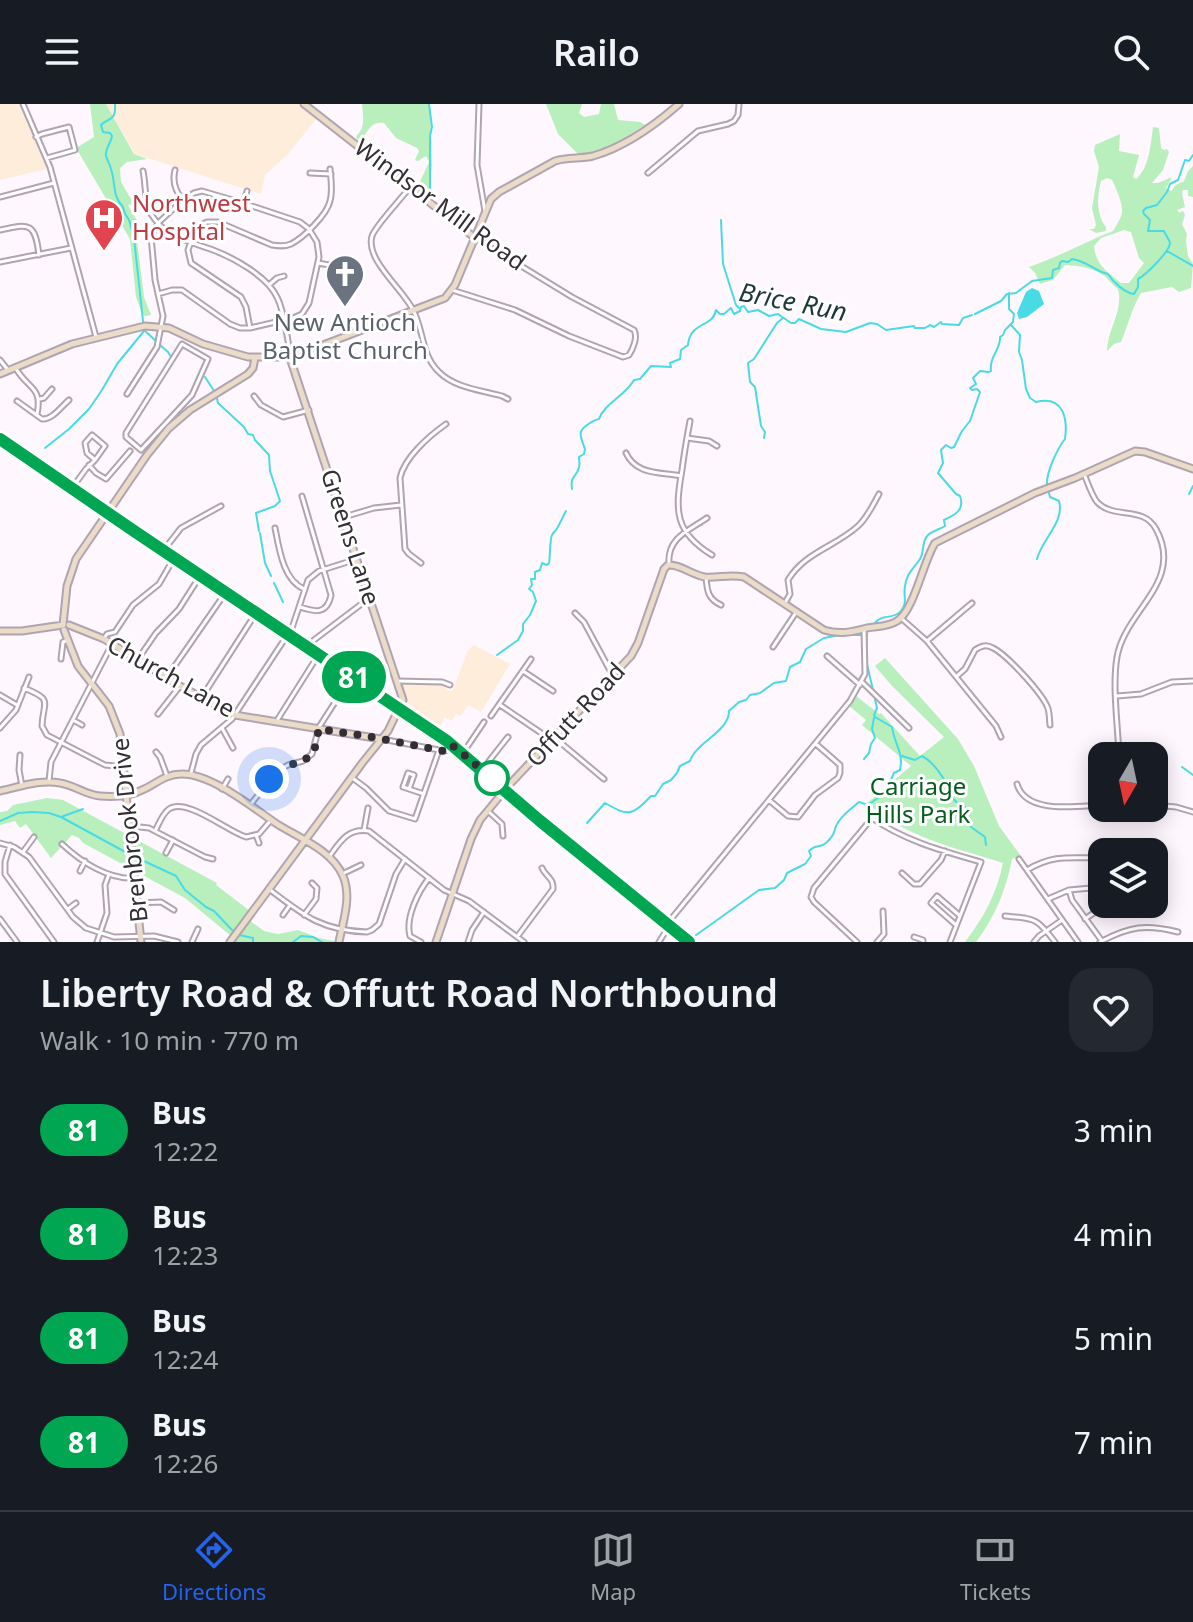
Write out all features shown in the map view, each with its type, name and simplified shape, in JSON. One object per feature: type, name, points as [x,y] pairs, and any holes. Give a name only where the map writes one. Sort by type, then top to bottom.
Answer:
[{"type":"main road","points":[[0,439],[463,753],[689,942]]},
{"type":"street","points":[[23,104],[47,158],[96,337]]},
{"type":"street","name":"Windsor Mill Road","points":[[304,104],[475,238],[572,297],[634,330],[636,336],[632,350],[623,357],[515,310],[452,290]]},
{"type":"street","points":[[479,104],[477,165],[485,211]]},
{"type":"street","points":[[0,374],[64,346],[144,326],[162,326],[210,347],[255,358],[292,355],[445,298],[452,290],[493,196],[561,159],[592,156],[611,148],[652,126],[679,104]]},
{"type":"street","points":[[648,173],[698,131],[734,121],[739,104]]},
{"type":"street","points":[[36,137],[69,127],[75,150],[47,158]]},
{"type":"street","points":[[175,170],[174,184],[183,200]]},
{"type":"street","points":[[143,171],[148,209],[173,236],[230,258],[269,285],[284,276]]},
{"type":"street","points":[[250,328],[241,297],[191,263],[188,254],[190,243],[198,226],[210,221],[280,246],[294,242],[324,214],[330,203],[330,171],[310,173]]},
{"type":"street","points":[[0,197],[54,183]]},
{"type":"street","points":[[410,187],[372,236],[375,258],[414,310],[428,357],[441,374],[454,382],[508,399]]},
{"type":"street","points":[[127,394],[157,347],[162,326],[163,312],[158,294],[154,274],[150,240],[152,232],[183,200],[202,191],[292,218],[309,229],[318,246],[318,263],[307,307],[298,316],[240,328],[182,290],[158,294]]},
{"type":"street","points":[[243,203],[247,191]]},
{"type":"street","points":[[0,230],[20,225],[31,229],[36,236],[39,255]]},
{"type":"street","points":[[0,262],[72,247]]},
{"type":"street","points":[[318,263],[329,265]]},
{"type":"street","name":"Greens Lane","points":[[269,285],[279,303],[294,366],[403,696],[400,709]]},
{"type":"street","points":[[141,450],[192,395],[208,359],[182,344],[126,433],[126,437],[141,450],[147,455]]},
{"type":"street","name":"Brenbrook Drive","points":[[141,939],[122,742],[116,718],[105,699],[78,666],[68,639],[65,593],[80,552],[147,455],[169,428],[200,402],[248,374],[255,358]]},
{"type":"street","points":[[0,360],[37,393],[40,399],[37,416]]},
{"type":"street","points":[[40,399],[52,389]]},
{"type":"street","points":[[192,395],[200,402]]},
{"type":"street","points":[[254,396],[261,405],[283,417],[309,410]]},
{"type":"street","points":[[17,401],[44,420],[69,400]]},
{"type":"street","points":[[690,421],[677,511],[685,533],[712,555]]},
{"type":"street","points":[[421,563],[405,549],[400,478],[404,464],[446,424]]},
{"type":"street","points":[[72,488],[89,465],[95,460],[105,446],[92,435],[85,443],[85,450],[95,460]]},
{"type":"street","points":[[687,438],[709,441],[717,446]]},
{"type":"street","points":[[89,465],[106,479],[130,451]]},
{"type":"street","points":[[707,518],[672,544],[669,564],[706,577],[746,577],[829,632],[846,633],[891,624],[901,618],[937,542],[1035,493],[1137,451],[1193,469]]},
{"type":"street","points":[[626,453],[638,468],[681,476]]},
{"type":"street","points":[[1084,474],[1093,496],[1103,506],[1114,511],[1136,513],[1150,521],[1158,534],[1163,553],[1159,583],[1120,645],[1116,666],[1119,742]]},
{"type":"street","points":[[785,603],[790,594],[788,580],[797,567],[855,529],[879,494]]},
{"type":"street","points":[[298,607],[317,611],[324,609],[331,595],[302,496]]},
{"type":"street","points":[[344,517],[374,508],[401,505]]},
{"type":"street","points":[[163,551],[181,528],[221,506]]},
{"type":"street","points":[[275,528],[284,564],[295,584],[304,589]]},
{"type":"street","points":[[104,639],[107,634],[115,632],[133,605],[157,587],[174,558]]},
{"type":"street","points":[[191,775],[201,745],[235,715],[288,634],[311,576],[357,559]]},
{"type":"street","name":"Offutt Road","points":[[436,942],[474,831],[505,790],[634,652],[664,569],[669,564]]},
{"type":"street","points":[[138,659],[156,633],[179,609],[200,576]]},
{"type":"street","points":[[706,577],[709,595],[721,605]]},
{"type":"street","points":[[167,677],[226,592]]},
{"type":"street","points":[[308,647],[369,598]]},
{"type":"street","points":[[927,641],[972,603]]},
{"type":"street","points":[[773,647],[797,611]]},
{"type":"street","points":[[202,697],[256,613]]},
{"type":"street","points":[[575,613],[584,622],[613,676]]},
{"type":"street","points":[[901,618],[917,629],[957,676],[1001,737]]},
{"type":"street","name":"Church Lane","points":[[0,631],[66,626],[77,628],[104,639],[180,686],[235,715],[439,750]]},
{"type":"street","points":[[659,942],[668,925],[842,712],[866,672],[864,655],[870,628]]},
{"type":"street","points":[[61,659],[63,642],[68,639]]},
{"type":"street","points":[[49,782],[50,767],[61,742],[112,644]]},
{"type":"street","points":[[957,676],[965,669],[975,650],[983,646],[994,648],[1027,679],[1044,701],[1049,711],[1050,725]]},
{"type":"street","points":[[276,722],[319,654]]},
{"type":"street","points":[[827,656],[909,728]]},
{"type":"street","points":[[491,716],[531,659]]},
{"type":"street","points":[[523,671],[553,691]]},
{"type":"street","points":[[251,804],[280,768],[309,757],[315,748],[319,729],[352,676]]},
{"type":"street","points":[[0,728],[13,714],[29,677]]},
{"type":"street","points":[[397,681],[450,685]]},
{"type":"street","points":[[1117,696],[1141,694],[1172,682],[1193,681]]},
{"type":"street","points":[[158,714],[180,686]]},
{"type":"street","points":[[24,688],[44,699],[46,709],[42,720],[47,735],[105,765],[125,767]]},
{"type":"street","points":[[0,695],[18,705]]},
{"type":"street","points":[[499,704],[554,739],[604,779]]},
{"type":"street","points":[[230,942],[382,739],[400,709]]},
{"type":"street","points":[[73,720],[82,725]]},
{"type":"street","points":[[463,753],[484,722]]},
{"type":"street","points":[[222,728],[233,748]]},
{"type":"street","points":[[482,770],[508,737]]},
{"type":"street","points":[[769,800],[788,816],[798,817],[815,795],[838,778],[840,765],[816,744]]},
{"type":"street","points":[[351,777],[389,811],[415,819],[439,750],[448,750],[452,745]]},
{"type":"street","points":[[156,752],[167,776]]},
{"type":"street","points":[[20,755],[22,786]]},
{"type":"street","points":[[0,791],[49,782],[66,784],[96,796],[140,791],[167,776],[180,774],[204,779],[251,804],[329,857],[342,874],[347,894],[339,942]]},
{"type":"street","points":[[222,789],[228,779]]},
{"type":"street","points":[[269,779],[280,787]]},
{"type":"street","points":[[1017,784],[1027,798],[1042,805],[1088,805]]},
{"type":"street","points":[[409,789],[424,794]]},
{"type":"street","points":[[155,831],[166,812],[179,805],[243,836],[262,832],[271,820]]},
{"type":"street","points":[[1168,806],[1193,812]]},
{"type":"street","points":[[364,830],[368,808]]},
{"type":"street","points":[[488,811],[502,824],[503,836]]},
{"type":"street","points":[[857,942],[814,902],[811,894],[872,818],[900,835],[981,862],[950,942]]},
{"type":"street","points":[[130,826],[146,827],[213,859]]},
{"type":"street","points":[[329,857],[347,834],[355,830],[372,833],[444,890],[465,899],[524,942]]},
{"type":"street","points":[[256,835],[259,843]]},
{"type":"street","points":[[23,852],[34,837]]},
{"type":"street","points":[[166,853],[173,840]]},
{"type":"street","points":[[0,843],[23,852],[34,863],[81,925],[118,938],[159,936],[178,942]]},
{"type":"street","points":[[62,844],[74,855],[109,874],[121,879],[135,878]]},
{"type":"street","points":[[10,845],[5,874],[54,942]]},
{"type":"street","points":[[902,873],[914,884],[920,884],[945,851]]},
{"type":"street","points":[[1027,870],[1052,858],[1088,858]]},
{"type":"street","points":[[269,889],[318,923],[367,932],[377,926],[396,874],[405,859]]},
{"type":"street","points":[[1019,859],[1078,942]]},
{"type":"street","points":[[80,871],[85,861]]},
{"type":"street","points":[[342,874],[361,865]]},
{"type":"street","points":[[517,937],[553,889],[552,880],[542,868]]},
{"type":"street","points":[[97,942],[107,913],[105,885],[109,874]]},
{"type":"street","points":[[421,942],[410,936],[408,926],[421,890],[429,878]]},
{"type":"street","points":[[304,915],[317,896],[317,888],[312,883]]},
{"type":"street","points":[[1047,899],[1069,890],[1088,888]]},
{"type":"street","points":[[1069,890],[1072,900],[1101,942],[1142,927],[1178,932]]},
{"type":"street","points":[[956,925],[931,903],[937,896],[960,916]]},
{"type":"street","points":[[138,903],[161,902],[174,910]]},
{"type":"street","points":[[68,909],[76,903]]},
{"type":"street","points":[[283,915],[290,905]]},
{"type":"street","points":[[877,942],[884,932],[883,911]]},
{"type":"street","points":[[468,942],[484,912]]},
{"type":"street","points":[[1005,916],[1037,920],[1055,942]]},
{"type":"street","points":[[0,919],[17,942]]},
{"type":"street","points":[[1034,942],[1062,920]]},
{"type":"street","points":[[192,942],[198,929]]},
{"type":"street","points":[[914,937],[923,942]]},
{"type":"shaded area","points":[[0,104],[19,104],[47,169],[0,180]]},
{"type":"shaded area","points":[[106,104],[300,104],[317,118],[288,154],[265,175],[261,194],[135,154]]},
{"type":"shaded area","points":[[474,645],[510,664],[481,712],[468,705],[461,716],[456,714],[452,721],[444,717],[439,730],[406,707],[403,681],[443,684],[448,691],[453,690],[468,650]]},
{"type":"green space","points":[[90,104],[106,104],[134,154],[147,159],[127,162],[120,168],[121,182],[134,204],[128,205],[138,222],[135,224],[144,297],[151,315],[142,313],[136,297],[130,239],[76,148],[94,137]]},
{"type":"green space","points":[[362,104],[430,104],[432,166],[428,193],[422,194],[418,186],[429,162],[426,156],[415,160],[419,151],[417,148],[396,138],[384,123],[375,124],[360,140],[357,139],[363,126]]},
{"type":"green space","points":[[546,104],[582,104],[579,113],[584,117],[599,114],[601,104],[614,104],[618,120],[645,125],[605,149],[578,154],[558,134]]},
{"type":"green space","points":[[1153,127],[1159,128],[1161,148],[1169,152],[1163,170],[1152,183],[1172,177],[1166,188],[1171,191],[1184,181],[1193,166],[1193,197],[1188,196],[1188,190],[1183,190],[1185,207],[1177,210],[1185,215],[1182,224],[1187,234],[1188,256],[1193,264],[1191,288],[1179,292],[1172,287],[1141,293],[1121,342],[1107,351],[1119,305],[1118,289],[1093,270],[1065,265],[1053,280],[1040,284],[1029,267],[1113,231],[1122,209],[1112,180],[1107,178],[1101,181],[1098,199],[1106,231],[1096,233],[1089,229],[1094,229],[1096,225],[1092,208],[1099,167],[1095,145],[1120,134],[1119,151],[1139,155],[1133,177],[1136,179],[1147,162]],"holes":[[[1124,230],[1131,232],[1139,258],[1144,263],[1129,283],[1121,283],[1100,263],[1094,246],[1101,238]]]},
{"type":"green space","name":"Carriage Hills Park","points":[[885,658],[958,739],[974,766],[999,826],[1021,856],[1012,859],[999,903],[976,942],[965,942],[989,904],[1003,863],[915,834],[867,803],[911,766],[862,725],[866,720],[848,705],[855,695],[881,713],[920,756],[944,737],[875,666]]},
{"type":"green space","points":[[47,798],[63,800],[217,883],[254,914],[250,921],[264,931],[278,934],[298,930],[339,942],[226,942],[231,936],[185,898],[79,838],[72,835],[51,858],[26,824],[20,828],[15,821],[0,825],[0,812],[7,811],[13,805]]},
{"type":"water","points":[[1032,288],[1039,291],[1044,304],[1027,317],[1019,319],[1017,313],[1026,292]]},
{"type":"waterway","points":[[115,104],[113,116],[101,125],[103,132],[112,136],[106,156],[117,199],[129,220],[134,238],[144,330],[157,342]]},
{"type":"waterway","points":[[429,104],[432,127],[430,198]]},
{"type":"waterway","name":"Brice Run","points":[[975,314],[1032,281],[1052,278],[1053,270],[1059,268],[1062,261],[1072,259],[1108,274],[1120,287],[1134,294],[1138,279],[1157,262],[1170,243],[1164,231],[1148,231],[1150,220],[1143,211],[1157,205],[1170,184],[1178,180],[1185,160],[1189,161],[1193,155]]},
{"type":"waterway","points":[[721,220],[723,264],[739,308]]},
{"type":"waterway","points":[[1167,251],[1193,266]]},
{"type":"waterway","points":[[874,624],[901,611],[907,577],[921,556],[926,538],[945,526],[944,520],[960,508],[960,496],[938,473],[943,463],[941,450],[946,445],[954,447],[970,421],[980,392],[970,388],[976,384],[973,378],[980,371],[991,371],[1000,337],[1013,322],[1009,293]]},
{"type":"waterway","name":"Brice Run","points":[[572,489],[579,457],[585,449],[582,430],[599,419],[605,409],[651,366],[671,367],[670,363],[680,359],[681,350],[688,345],[693,332],[711,320],[716,310],[724,314],[731,308],[734,314],[744,306],[748,312],[758,310],[769,316],[778,314],[791,323],[799,319],[821,329],[846,332],[870,323],[886,330],[934,327],[941,322],[959,325],[963,318],[972,315]]},
{"type":"waterway","points":[[764,438],[748,363],[783,318]]},
{"type":"waterway","points":[[1011,325],[1020,335],[1019,352],[1030,398],[1036,402],[1058,405],[1066,423],[1065,439],[1053,461],[1047,485]]},
{"type":"waterway","points":[[45,448],[89,409],[117,364],[144,331]]},
{"type":"waterway","points":[[160,345],[171,357]]},
{"type":"waterway","points":[[205,377],[218,403],[248,434],[253,435],[269,455],[270,471],[280,501],[256,513],[259,531]]},
{"type":"waterway","points":[[1189,494],[1193,486]]},
{"type":"waterway","points":[[1037,559],[1059,516],[1059,501],[1050,497],[1048,489]]},
{"type":"waterway","name":"Brice Run","points":[[497,655],[518,640],[523,631],[523,624],[536,601],[529,589],[531,579],[535,579],[535,572],[540,570],[542,563],[549,563],[551,537],[566,511]]},
{"type":"waterway","points":[[260,533],[265,563],[271,576]]},
{"type":"waterway","points":[[274,583],[283,602]]},
{"type":"waterway","points":[[866,654],[867,634]]},
{"type":"waterway","points":[[587,823],[605,803],[624,812],[639,808],[655,796],[680,766],[690,761],[693,754],[724,725],[729,711],[739,702],[774,683],[786,681],[790,667],[800,662],[806,649],[824,638],[840,635]]},
{"type":"waterway","points":[[846,635],[863,635]]},
{"type":"waterway","points":[[866,660],[873,690]]},
{"type":"waterway","points":[[692,938],[759,890],[775,888],[787,873],[805,864],[811,856],[809,851],[828,841],[838,822],[859,802],[868,805],[885,793],[894,773],[900,770],[901,758],[892,727],[874,715],[877,708],[874,695]]},
{"type":"waterway","points":[[864,759],[875,738],[872,729],[874,718]]},
{"type":"waterway","points":[[902,756],[915,760],[922,756],[932,763],[953,799],[965,807],[971,827],[985,837],[986,845]]},
{"type":"waterway","points":[[1182,767],[1193,775]]},
{"type":"waterway","points":[[61,817],[83,809]]},
{"type":"waterway","points":[[0,821],[18,813],[32,812],[61,817],[176,876],[185,890],[214,911],[233,931]]},
{"type":"waterway","points":[[239,935],[253,938],[253,942]]},
{"type":"waterway","points":[[293,942],[301,936],[322,942]]},
{"type":"bus line","name":"81","points":[[0,439],[447,741],[689,942]]},
{"type":"place","name":"Northwest Hospital","points":[[104,252]]},
{"type":"place","name":"New Antioch Baptist Church","points":[[345,308]]},
{"type":"route","points":[[269,779],[280,768],[309,757],[315,748],[319,729],[444,751],[452,745],[492,778]]}]
